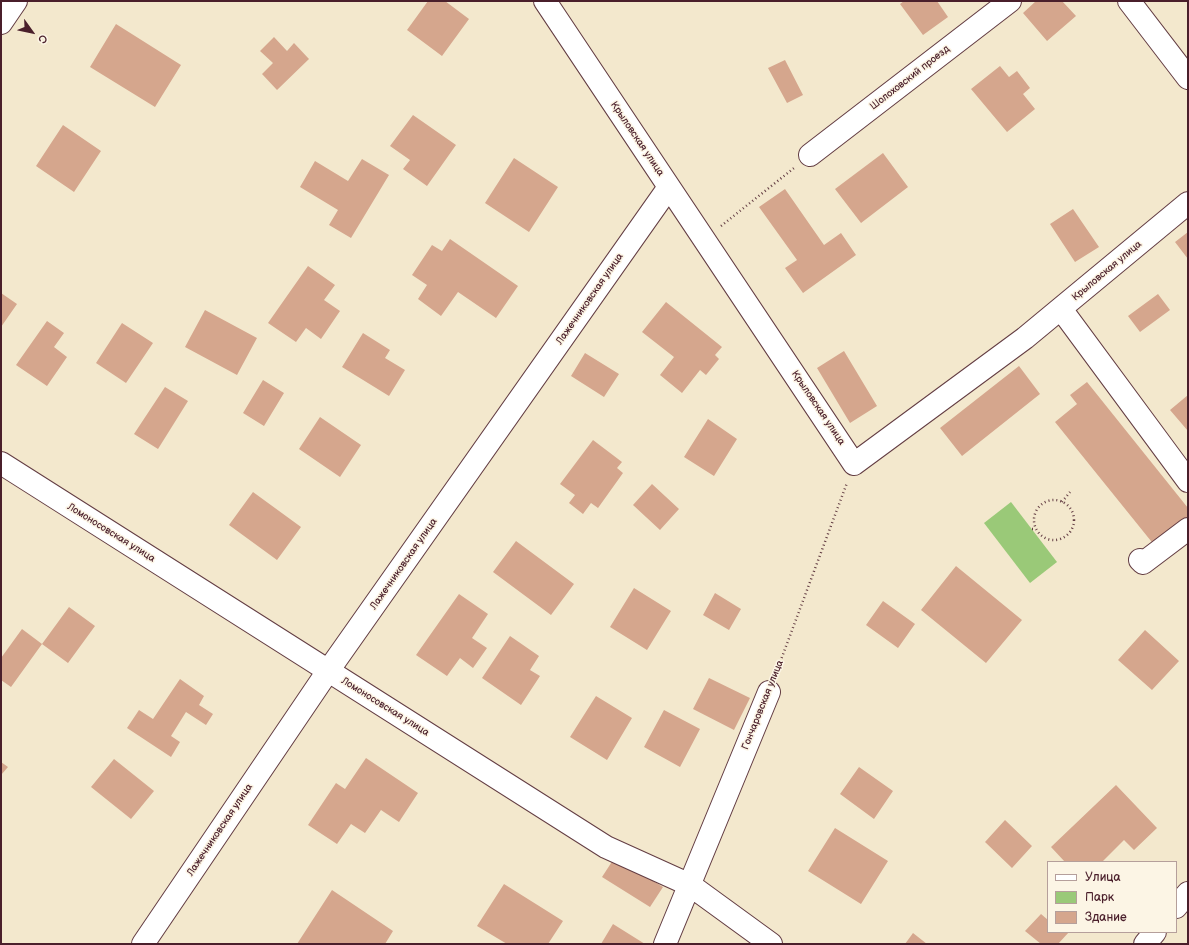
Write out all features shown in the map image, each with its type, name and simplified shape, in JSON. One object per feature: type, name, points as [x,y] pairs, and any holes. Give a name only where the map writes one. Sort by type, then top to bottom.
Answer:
[{"type":"street","points":[[1,22],[16,1]]},
{"type":"street","name":"Крыловская улица","points":[[545,1],[854,464],[1030,344],[1061,309],[1188,203]]},
{"type":"street","name":"Шолоховский проезд","points":[[810,155],[1010,1]]},
{"type":"street","points":[[1129,1],[1188,78]]},
{"type":"street","name":"Лажечниковская улица","points":[[143,944],[328,672],[669,186]]},
{"type":"street","points":[[1061,309],[1188,481]]},
{"type":"street","name":"Ломоносовская улица","points":[[1,463],[328,672],[606,847],[690,885],[771,944]]},
{"type":"street","points":[[1140,560],[1143,563],[1188,529]]},
{"type":"street","name":"Гончаровская улица","points":[[665,944],[769,692]]},
{"type":"street","points":[[1177,906],[1188,893]]},
{"type":"street","points":[[1145,944],[1154,933]]},
{"type":"path","points":[[705,239],[810,155]]},
{"type":"path","name":"Гончаровская улица","points":[[769,692],[854,464]]},
{"type":"path","points":[[1062,502],[1070,492]]},
{"type":"path","points":[[1051,500],[1062,502],[1072,512],[1074,520],[1069,533],[1064,537],[1052,540],[1040,534],[1036,529],[1034,520],[1039,507],[1051,500]]},
{"type":"green space","points":[[1011,502],[1057,562],[1030,583],[984,523]]},
{"type":"building","points":[[428,1],[445,1],[469,19],[442,56],[407,30]]},
{"type":"building","points":[[904,1],[937,1],[948,17],[923,35],[900,4]]},
{"type":"building","points":[[1036,1],[1062,1],[1076,16],[1047,41],[1023,13]]},
{"type":"building","points":[[116,24],[181,65],[155,107],[90,67]]},
{"type":"building","points":[[274,37],[287,51],[294,43],[309,59],[277,90],[262,74],[273,63],[260,51]]},
{"type":"building","points":[[785,60],[803,95],[787,103],[768,68]]},
{"type":"building","points":[[1000,66],[1009,77],[1017,71],[1030,88],[1023,94],[1035,109],[1007,132],[971,89]]},
{"type":"building","points":[[413,115],[456,145],[427,186],[403,169],[410,160],[390,146]]},
{"type":"building","points":[[63,125],[101,151],[74,192],[36,166]]},
{"type":"building","points":[[883,153],[908,187],[861,223],[835,189]]},
{"type":"building","points":[[514,158],[558,187],[529,232],[485,203]]},
{"type":"building","points":[[362,159],[389,175],[351,238],[329,225],[338,210],[300,187],[315,161],[348,181]]},
{"type":"building","points":[[785,189],[824,245],[841,233],[856,255],[803,293],[785,268],[797,260],[759,207]]},
{"type":"building","points":[[1073,209],[1099,247],[1075,262],[1050,224]]},
{"type":"building","points":[[1188,232],[1188,259],[1175,242]]},
{"type":"building","points":[[450,239],[518,286],[496,318],[458,292],[441,316],[418,299],[427,285],[412,275],[432,245],[442,251]]},
{"type":"building","points":[[308,266],[335,285],[324,300],[340,311],[321,339],[306,328],[296,342],[268,323]]},
{"type":"building","points":[[1,293],[17,304],[1,327]]},
{"type":"building","points":[[1158,294],[1170,310],[1140,332],[1128,316]]},
{"type":"building","points":[[666,302],[722,347],[715,355],[719,359],[706,375],[700,370],[682,393],[660,375],[674,357],[642,332]]},
{"type":"building","points":[[205,310],[257,338],[237,375],[185,347]]},
{"type":"building","points":[[47,321],[64,333],[54,347],[67,357],[47,386],[16,365]]},
{"type":"building","points":[[122,323],[153,343],[126,383],[96,363]]},
{"type":"building","points":[[363,333],[390,350],[385,358],[405,370],[389,396],[342,367]]},
{"type":"building","points":[[844,351],[877,406],[850,423],[817,368]]},
{"type":"building","points":[[585,353],[619,374],[604,397],[571,376]]},
{"type":"building","points":[[1019,366],[1040,394],[962,456],[940,428]]},
{"type":"building","points":[[263,380],[284,393],[264,426],[243,413]]},
{"type":"building","points":[[1087,382],[1188,508],[1188,518],[1155,546],[1055,422],[1077,404],[1070,395]]},
{"type":"building","points":[[165,387],[188,401],[158,449],[134,434]]},
{"type":"building","points":[[1188,395],[1188,431],[1170,410]]},
{"type":"building","points":[[320,417],[361,445],[340,477],[299,449]]},
{"type":"building","points":[[708,419],[737,439],[714,476],[684,457]]},
{"type":"building","points":[[593,440],[622,462],[617,468],[623,473],[598,508],[591,503],[583,514],[569,503],[575,495],[560,484]]},
{"type":"building","points":[[652,484],[679,509],[660,530],[633,505]]},
{"type":"building","points":[[253,492],[301,527],[277,560],[229,525]]},
{"type":"building","points":[[516,541],[574,584],[551,615],[493,572]]},
{"type":"building","points":[[956,566],[1022,620],[986,663],[921,610]]},
{"type":"building","points":[[634,588],[671,611],[647,650],[610,627]]},
{"type":"building","points":[[715,593],[741,609],[729,630],[703,615]]},
{"type":"building","points":[[459,594],[488,614],[472,638],[487,648],[473,668],[460,658],[447,676],[416,655]]},
{"type":"building","points":[[883,601],[915,624],[898,648],[866,625]]},
{"type":"building","points":[[69,607],[95,626],[68,663],[42,644]]},
{"type":"building","points":[[22,629],[42,644],[11,687],[1,680],[1,658]]},
{"type":"building","points":[[1145,630],[1179,661],[1152,690],[1118,660]]},
{"type":"building","points":[[510,636],[539,656],[530,670],[540,676],[521,705],[482,678]]},
{"type":"building","points":[[709,678],[750,698],[734,730],[693,709]]},
{"type":"building","points":[[180,679],[204,696],[199,705],[213,714],[206,725],[186,712],[171,736],[180,742],[171,757],[127,728],[139,710],[153,719]]},
{"type":"building","points":[[596,696],[632,718],[607,760],[570,737]]},
{"type":"building","points":[[664,710],[700,729],[680,767],[644,747]]},
{"type":"building","points":[[366,758],[418,793],[399,822],[381,810],[365,833],[351,824],[337,844],[308,825],[336,783],[345,789]]},
{"type":"building","points":[[114,759],[154,791],[131,819],[91,787]]},
{"type":"building","points":[[1,762],[8,767],[1,775]]},
{"type":"building","points":[[859,767],[893,791],[874,819],[840,794]]},
{"type":"building","points":[[1116,785],[1157,828],[1134,850],[1124,840],[1103,861],[1064,861],[1051,847]]},
{"type":"building","points":[[1005,820],[1032,846],[1012,868],[985,842]]},
{"type":"building","points":[[835,828],[888,861],[861,904],[808,871]]},
{"type":"building","points":[[615,857],[663,887],[650,907],[602,877]]},
{"type":"building","points":[[504,884],[563,921],[548,944],[507,944],[477,926]]},
{"type":"building","points":[[332,890],[393,931],[385,944],[297,944]]},
{"type":"building","points":[[1041,914],[1047,919],[1047,933],[1068,933],[1058,944],[1041,944],[1025,931]]},
{"type":"building","points":[[613,924],[645,944],[601,944]]},
{"type":"building","points":[[913,933],[927,944],[905,944]]}]
